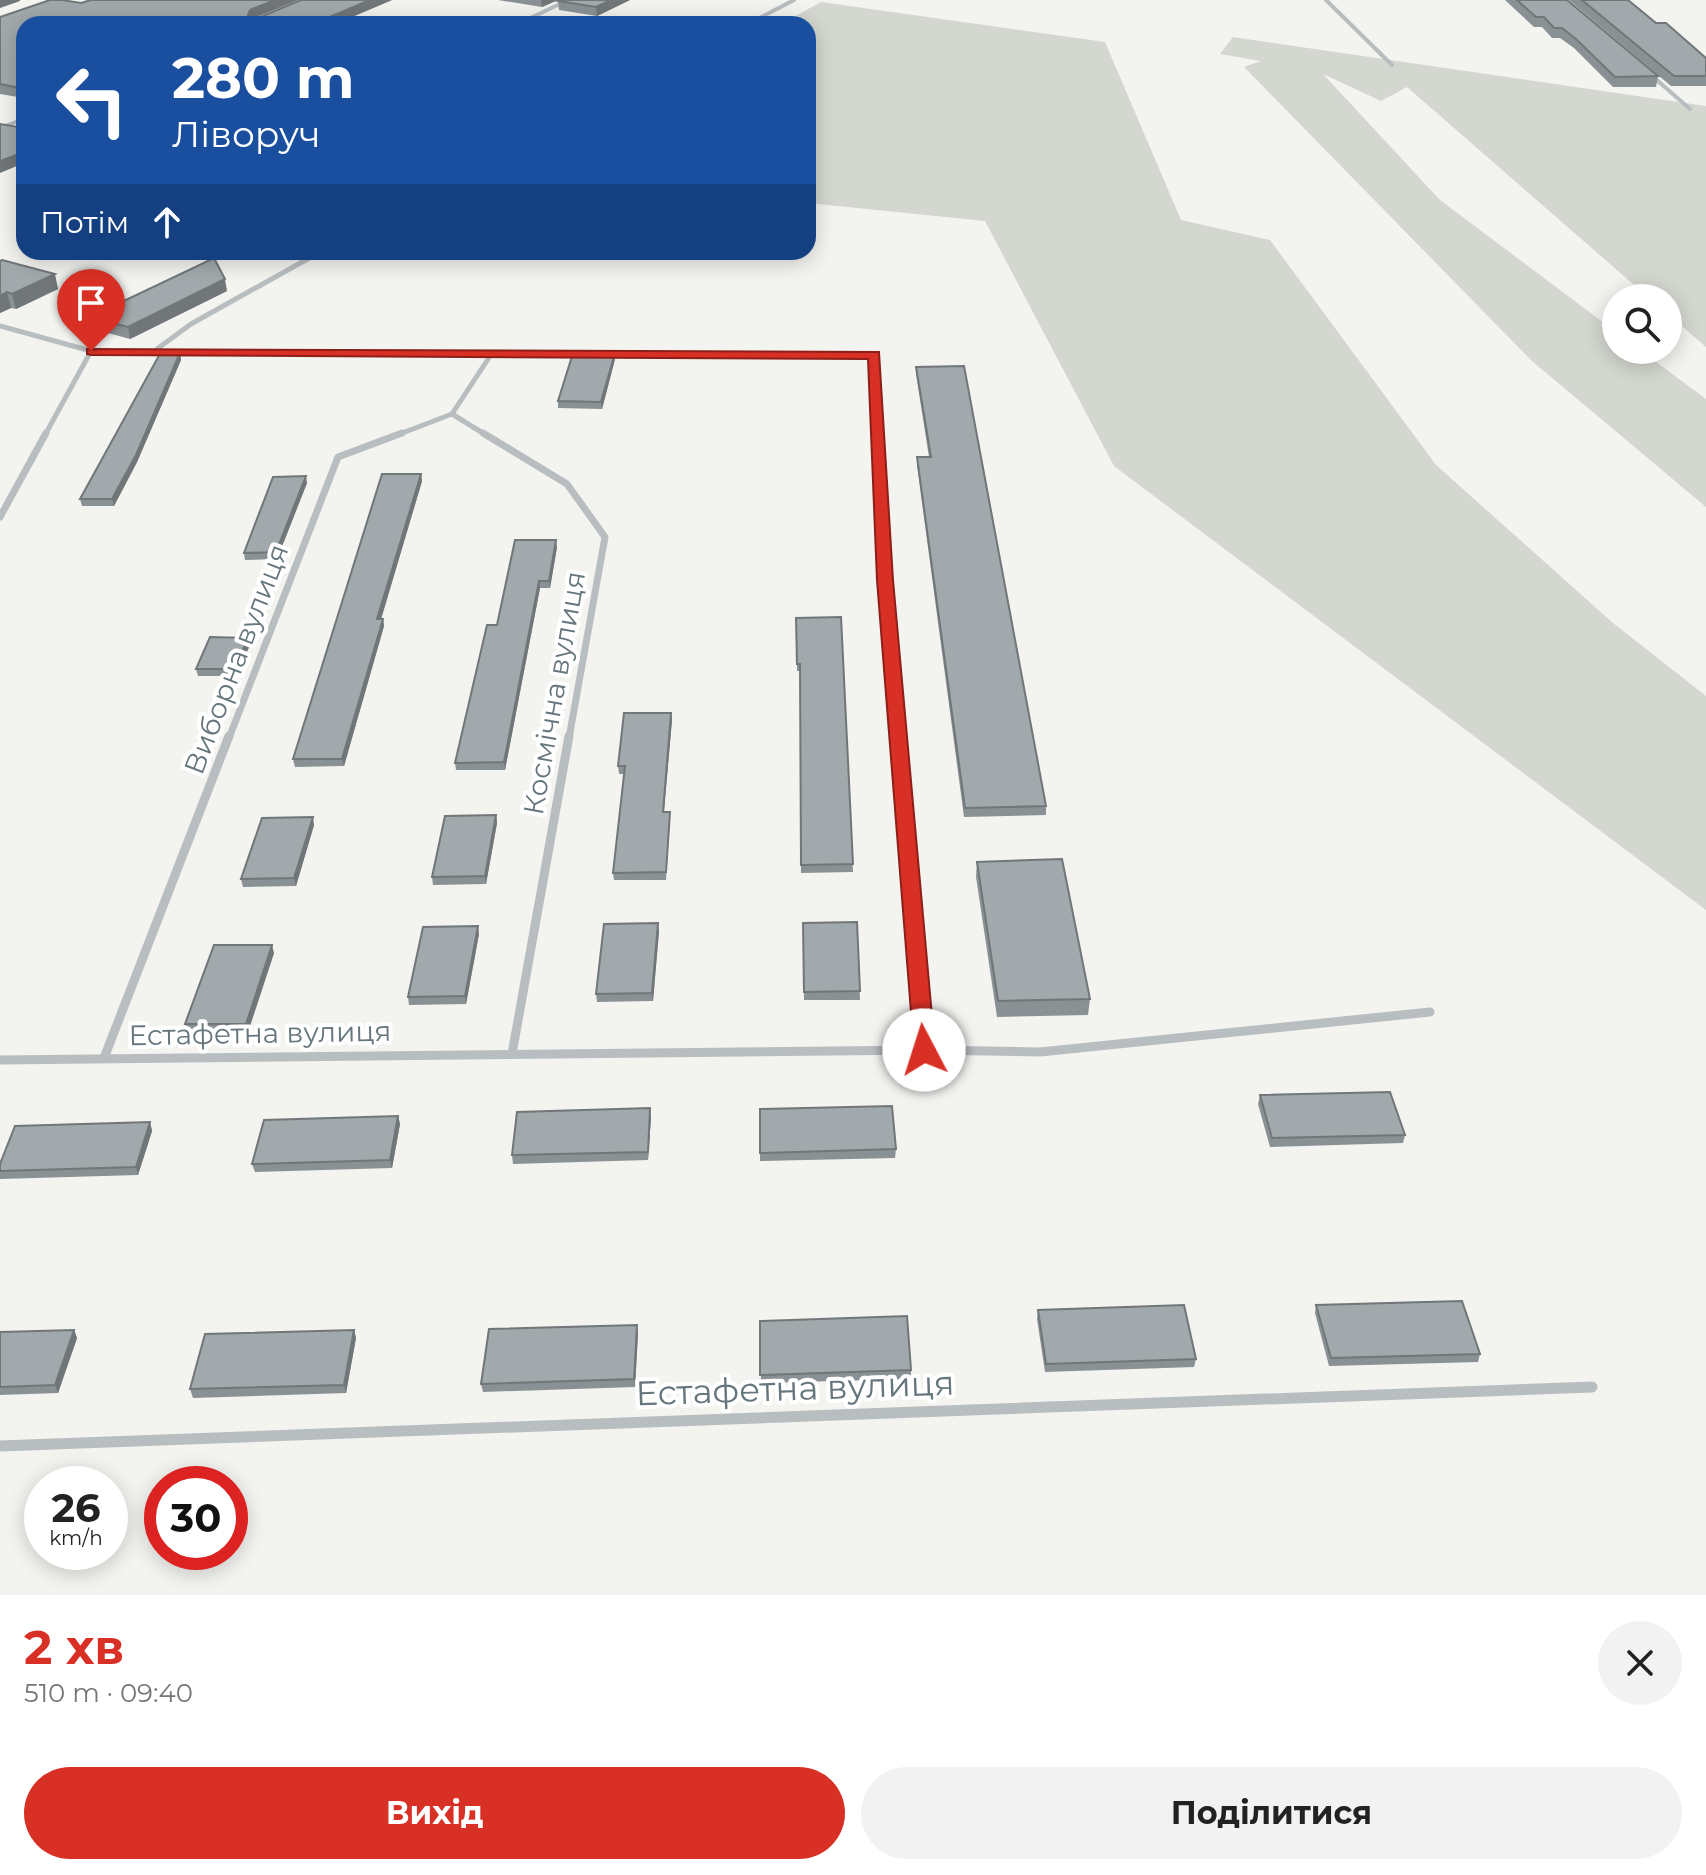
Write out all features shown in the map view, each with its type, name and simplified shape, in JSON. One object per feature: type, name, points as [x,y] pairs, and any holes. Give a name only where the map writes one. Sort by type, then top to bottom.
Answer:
[{"type":"street","points":[[535,16],[568,0]]},
{"type":"street","points":[[763,16],[794,0]]},
{"type":"street","points":[[1326,0],[1392,65]]},
{"type":"street","points":[[1643,69],[1690,109]]},
{"type":"street","points":[[156,350],[191,324],[306,260]]},
{"type":"street","points":[[0,326],[91,351],[875,355],[885,580],[924,1050]]},
{"type":"street","points":[[0,517],[91,351]]},
{"type":"street","points":[[452,414],[492,353]]},
{"type":"street","name":"Космічна вулиця","points":[[452,414],[567,484],[605,537],[512,1054]]},
{"type":"street","name":"Виборна вулиця","points":[[104,1058],[338,457],[452,414]]},
{"type":"street","name":"Естафетна вулиця","points":[[0,1060],[924,1050],[1040,1052],[1430,1012]]},
{"type":"street","name":"Естафетна вулиця","points":[[0,1446],[1592,1387]]},
{"type":"shaded area","points":[[821,2],[1105,42],[1181,220],[1270,240],[1436,465],[1613,623],[1706,696],[1706,910],[1114,466],[985,221],[816,204],[816,16],[796,16]]},
{"type":"shaded area","points":[[1233,37],[1706,106],[1706,347],[1682,326],[1682,284],[1633,284],[1407,87],[1381,101],[1323,74],[1440,200],[1602,322],[1602,364],[1659,364],[1706,399],[1706,507],[1532,361],[1244,67],[1261,61],[1220,54]]},
{"type":"building","points":[[50,0],[81,3],[91,0],[275,0],[250,10],[248,16],[16,16],[16,87],[0,84],[0,17]]},
{"type":"building","points":[[301,0],[370,0],[332,16],[263,16]]},
{"type":"building","points":[[560,0],[611,0],[596,7]]},
{"type":"building","points":[[1517,0],[1567,0],[1658,76],[1615,77],[1562,28],[1554,28],[1544,17],[1536,17]]},
{"type":"building","points":[[1582,0],[1628,0],[1656,23],[1666,23],[1706,58],[1706,76],[1674,76]]},
{"type":"building","points":[[0,124],[16,127],[16,155],[0,161]]},
{"type":"building","points":[[2,260],[55,274],[12,294],[7,292],[0,296]]},
{"type":"building","points":[[210,260],[215,260],[225,279],[128,327],[90,317]]},
{"type":"building","points":[[162,350],[180,353],[136,455],[112,499],[80,499]]},
{"type":"building","points":[[573,353],[615,353],[601,402],[558,401]]},
{"type":"building","points":[[964,366],[1046,806],[965,808],[917,457],[931,457],[916,367]]},
{"type":"building","points":[[382,474],[421,474],[377,619],[383,619],[342,759],[293,759]]},
{"type":"building","points":[[306,476],[276,552],[244,553],[273,477]]},
{"type":"building","points":[[515,540],[556,540],[549,581],[539,581],[504,762],[455,763],[487,625],[497,625]]},
{"type":"building","points":[[841,617],[853,864],[801,865],[800,664],[797,664],[796,618]]},
{"type":"building","points":[[210,637],[248,638],[235,669],[196,669]]},
{"type":"building","points":[[624,713],[671,713],[663,812],[670,812],[666,872],[613,873],[625,766],[618,766]]},
{"type":"building","points":[[496,815],[485,876],[432,877],[445,816]]},
{"type":"building","points":[[313,817],[294,878],[241,879],[262,818]]},
{"type":"building","points":[[1062,859],[1090,999],[998,1001],[977,862]]},
{"type":"building","points":[[857,922],[860,991],[804,992],[803,923]]},
{"type":"building","points":[[658,923],[652,993],[596,994],[604,924]]},
{"type":"building","points":[[478,926],[465,996],[408,997],[423,927]]},
{"type":"building","points":[[214,945],[272,945],[246,1024],[185,1024]]},
{"type":"building","points":[[1390,1092],[1405,1135],[1272,1138],[1260,1095]]},
{"type":"building","points":[[892,1106],[896,1149],[760,1153],[760,1109]]},
{"type":"building","points":[[650,1108],[648,1152],[512,1155],[517,1112]]},
{"type":"building","points":[[398,1116],[390,1160],[252,1164],[264,1120]]},
{"type":"building","points":[[150,1122],[136,1167],[0,1171],[15,1126]]},
{"type":"building","points":[[1462,1301],[1480,1354],[1331,1358],[1316,1305]]},
{"type":"building","points":[[1184,1305],[1196,1359],[1046,1364],[1038,1310]]},
{"type":"building","points":[[907,1316],[911,1370],[760,1375],[760,1321]]},
{"type":"building","points":[[637,1325],[634,1379],[481,1384],[489,1329]]},
{"type":"building","points":[[74,1330],[55,1385],[0,1387],[0,1332]]},
{"type":"building","points":[[354,1330],[344,1385],[190,1389],[205,1334]]},
{"type":"route","points":[[91,351],[875,355],[885,580],[924,1050]]}]
